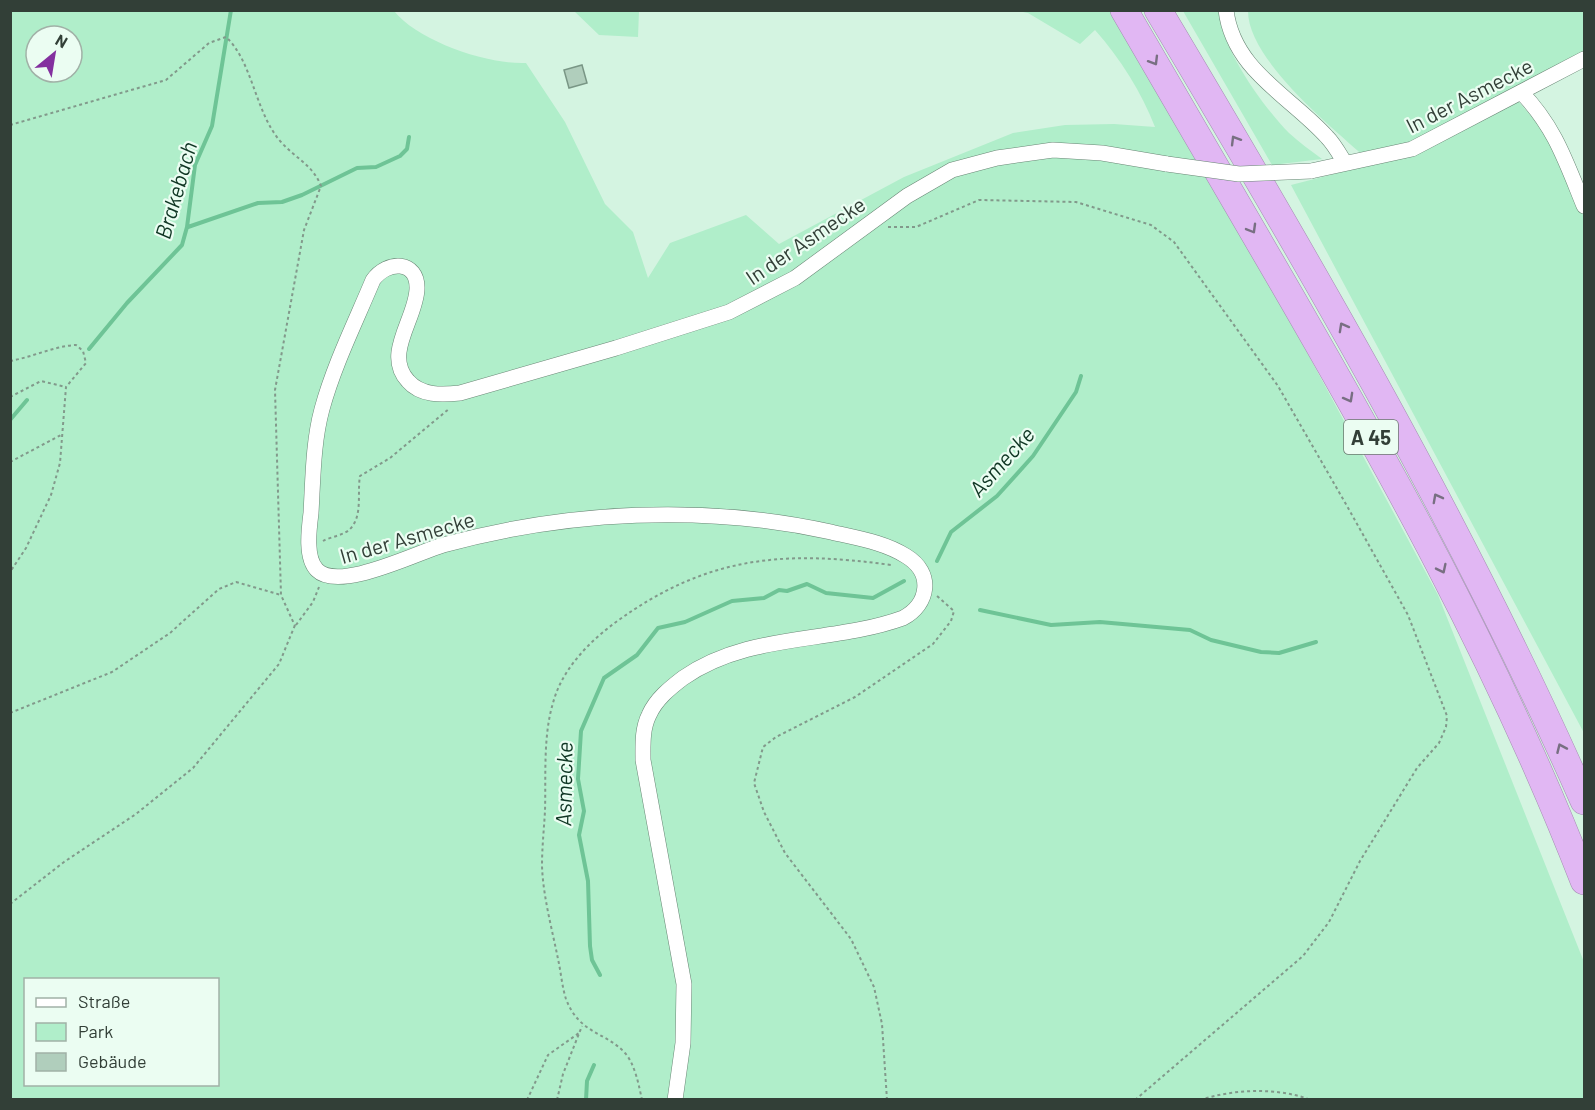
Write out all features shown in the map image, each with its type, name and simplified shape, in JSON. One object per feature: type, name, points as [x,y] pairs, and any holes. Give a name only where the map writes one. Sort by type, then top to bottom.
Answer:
[{"type":"highway","name":"A 45","points":[[1124,10],[1335,371],[1421,526],[1556,806],[1584,881]]},
{"type":"highway","name":"A 45","points":[[1158,10],[1305,259],[1425,474],[1493,604],[1584,801]]},
{"type":"street","points":[[1226,10],[1231,35],[1247,63],[1329,138],[1345,163]]},
{"type":"street","name":"In der Asmecke","points":[[926,590],[922,574],[914,561],[876,542],[779,522],[679,513],[602,518],[514,530],[443,545],[344,579],[325,577],[314,566],[310,548],[314,473],[321,411],[331,380],[373,280],[384,268],[397,265],[409,270],[417,282],[416,301],[399,349],[398,359],[403,375],[414,387],[422,391],[444,394],[460,393],[616,348],[729,312],[795,278],[867,223],[952,170],[997,158],[1053,150],[1102,153],[1239,174],[1311,171],[1412,149],[1584,59]]},
{"type":"street","points":[[1521,93],[1543,116],[1584,206]]},
{"type":"street","points":[[675,1100],[683,1043],[684,984],[644,760],[643,740],[648,715],[662,696],[674,685],[708,663],[767,644],[891,623],[913,613],[924,598],[926,590]]},
{"type":"path","points":[[10,125],[166,80],[209,43],[226,37],[237,47],[254,95],[281,142],[316,173],[321,186],[304,230],[275,390],[281,595],[295,626]]},
{"type":"path","points":[[867,223],[896,229],[916,226],[979,200],[999,198],[1076,202],[1151,225],[1174,242],[1278,386],[1408,615],[1443,700],[1446,727],[1439,743],[1417,768],[1360,861],[1320,937],[1303,956],[1135,1100]]},
{"type":"path","points":[[10,361],[34,357],[61,346],[76,345],[83,351],[86,363],[66,387],[60,463],[51,495],[26,548],[10,572]]},
{"type":"path","points":[[10,397],[41,381],[66,387]]},
{"type":"path","points":[[310,548],[349,531],[358,512],[357,491],[360,476],[408,444],[452,406],[460,393]]},
{"type":"path","points":[[10,462],[62,434]]},
{"type":"path","points":[[10,904],[64,862],[136,814],[192,768],[279,664],[295,624],[295,626],[313,602],[325,577]]},
{"type":"path","points":[[10,713],[112,672],[170,633],[219,589],[236,582],[281,595]]},
{"type":"path","points":[[887,1100],[882,1024],[874,987],[851,939],[785,852],[764,812],[754,783],[763,747],[776,737],[855,697],[933,644],[951,621],[954,610],[926,590]]},
{"type":"path","points":[[557,1100],[563,1074],[582,1025],[626,1053],[642,1100]]},
{"type":"path","points":[[526,1100],[548,1055],[579,1033]]},
{"type":"path","points":[[1200,1100],[1235,1092],[1265,1091],[1298,1095],[1311,1100]]},
{"type":"green space","points":[[10,11],[394,11],[419,32],[455,49],[493,60],[526,63],[565,122],[605,204],[633,232],[648,278],[670,243],[746,215],[779,244],[904,177],[1013,133],[1065,125],[1114,124],[1155,127],[1130,76],[1095,30],[1080,44],[1028,13],[1018,11],[1111,11],[1222,195],[1438,595],[1584,962],[1584,1099],[11,1099]]},
{"type":"green space","points":[[574,11],[639,11],[638,37],[599,35]]},
{"type":"green space","points":[[1183,11],[1219,11],[1226,41],[1256,92],[1289,133],[1322,159],[1272,165]]},
{"type":"green space","points":[[1248,11],[1584,11],[1584,55],[1410,144],[1364,156],[1312,109],[1275,70],[1261,50],[1252,30]]},
{"type":"green space","points":[[1518,101],[1552,140],[1584,214],[1584,733],[1291,185],[1416,153]]},
{"type":"building","points":[[582,65],[587,83],[569,88],[564,70]]},
{"type":"waterway","name":"Brakebach","points":[[89,349],[127,303],[182,245],[187,227],[195,165],[212,126],[231,10]]},
{"type":"waterway","points":[[188,227],[258,203],[282,202],[302,195],[357,168],[376,167],[400,156],[407,149],[409,137]]},
{"type":"waterway","name":"Asmecke","points":[[937,561],[951,532],[997,496],[1033,456],[1076,392],[1081,376]]},
{"type":"waterway","name":"Brakebach","points":[[10,420],[27,400]]},
{"type":"waterway","name":"Asmecke","points":[[600,975],[592,960],[590,946],[588,881],[579,835],[584,811],[578,779],[581,731],[604,678],[637,655],[658,628],[685,622],[732,601],[764,598],[779,590],[787,591],[807,584],[826,593],[873,598],[904,581]]},
{"type":"waterway","points":[[980,610],[1051,625],[1100,622],[1190,630],[1211,640],[1261,652],[1279,653],[1316,642]]},
{"type":"waterway","name":"Asmecke","points":[[586,1100],[587,1081],[594,1065]]}]
